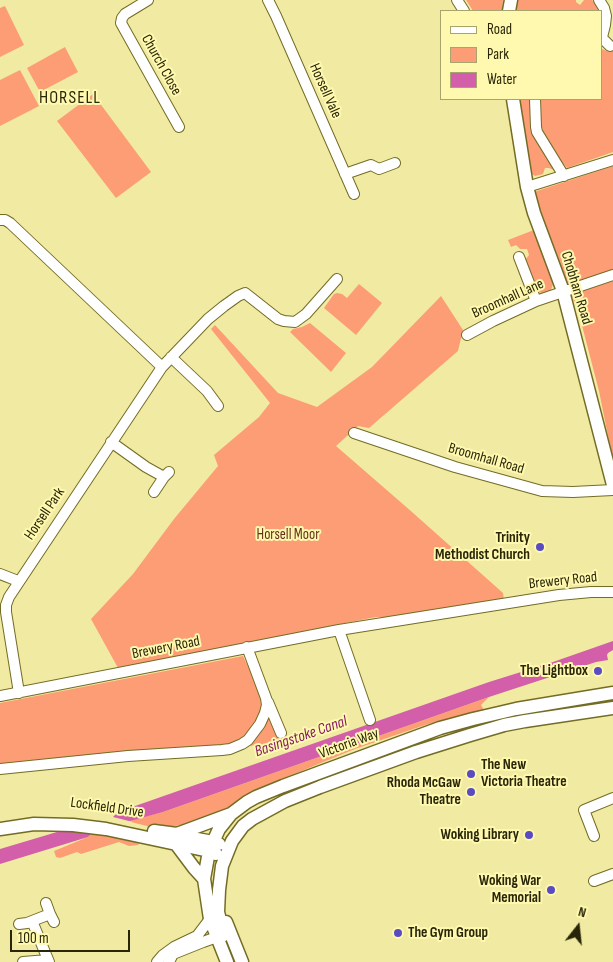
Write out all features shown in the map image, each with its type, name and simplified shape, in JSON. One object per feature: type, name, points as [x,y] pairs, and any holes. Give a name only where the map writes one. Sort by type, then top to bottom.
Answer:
[{"type":"main road","name":"Chobham Road","points":[[513,100],[527,187],[563,291],[613,484]]},
{"type":"main road","name":"Victoria Way","points":[[227,962],[210,919],[204,879],[211,846],[219,829],[232,814],[247,802],[283,786],[440,728],[473,718],[613,693]]},
{"type":"main road","name":"Victoria Way","points":[[217,937],[222,936],[223,932],[218,912],[220,876],[232,841],[243,826],[252,819],[277,805],[320,787],[416,752],[504,725],[613,708]]},
{"type":"main road","points":[[204,879],[194,868],[177,839],[232,814]]},
{"type":"main road","name":"Lockfield Drive","points":[[34,824],[43,819],[76,818],[105,822],[138,832]]},
{"type":"main road","name":"Lockfield Drive","points":[[0,829],[34,824],[72,825],[138,832],[177,839],[211,846],[227,853]]},
{"type":"main road","name":"Victoria Way","points":[[219,901],[242,962]]},
{"type":"street","name":"Horsell Vale","points":[[268,0],[354,194]]},
{"type":"street","points":[[599,0],[606,16],[603,33]]},
{"type":"street","name":"Church Close","points":[[143,1],[122,17],[122,26],[175,124]]},
{"type":"street","points":[[603,38],[610,46]]},
{"type":"street","points":[[535,100],[537,132],[564,176]]},
{"type":"street","points":[[527,187],[613,160]]},
{"type":"street","points":[[345,174],[371,165],[381,173],[395,163]]},
{"type":"street","points":[[0,220],[10,223],[162,366]]},
{"type":"street","points":[[520,257],[536,301]]},
{"type":"street","name":"Broomhall Lane","points":[[467,335],[536,301],[613,275]]},
{"type":"street","name":"Horsell Park","points":[[19,693],[6,610],[9,597],[162,366],[208,319],[238,296],[245,293],[278,319],[295,322],[306,314],[337,279]]},
{"type":"street","points":[[172,357],[215,402],[222,392]]},
{"type":"street","name":"Broomhall Road","points":[[354,433],[449,465],[542,491],[613,490]]},
{"type":"street","points":[[111,442],[139,462],[162,484]]},
{"type":"street","points":[[0,574],[18,581]]},
{"type":"street","name":"Brewery Road","points":[[0,696],[339,630],[559,595],[613,592]]},
{"type":"street","points":[[339,630],[370,720]]},
{"type":"street","points":[[247,647],[281,733]]},
{"type":"street","points":[[0,769],[128,756],[230,749],[242,744],[254,732],[265,713],[266,698]]},
{"type":"street","points":[[594,836],[584,810],[613,798]]},
{"type":"street","points":[[594,882],[613,874]]},
{"type":"street","points":[[19,924],[52,918],[46,903]]},
{"type":"street","points":[[157,962],[174,947],[197,936],[210,919]]},
{"type":"street","points":[[23,962],[48,961],[32,921]]},
{"type":"street","points":[[168,962],[174,954],[217,937]]},
{"type":"green space","points":[[466,0],[503,0],[502,10],[472,10]]},
{"type":"green space","points":[[517,0],[576,0],[580,5],[584,0],[592,0],[599,10],[516,10]]},
{"type":"green space","points":[[5,6],[24,45],[0,57],[0,8]]},
{"type":"green space","points":[[65,47],[78,72],[40,92],[27,68]]},
{"type":"green space","points":[[613,48],[613,152],[567,168],[557,156],[543,131],[539,100],[603,100],[603,49],[609,52]]},
{"type":"green space","points":[[20,70],[39,106],[0,126],[0,80]]},
{"type":"green space","points":[[93,94],[151,172],[116,198],[57,121]]},
{"type":"green space","points":[[519,100],[531,100],[554,167],[554,170],[545,168],[543,174],[535,176],[532,174]]},
{"type":"green space","points":[[613,166],[613,270],[568,285],[534,192]]},
{"type":"green space","points":[[534,230],[553,284],[551,290],[544,294],[536,291],[525,260],[529,255],[527,249],[520,249],[516,245],[511,247],[508,240]]},
{"type":"green space","points":[[613,278],[613,461],[599,391],[578,310],[570,293]]},
{"type":"green space","points":[[359,284],[382,303],[356,335],[324,308],[334,294],[342,294],[347,298]]},
{"type":"green space","name":"Horsell Moor","points":[[441,296],[463,330],[458,351],[369,428],[358,426],[336,446],[503,593],[504,600],[389,617],[376,617],[118,668],[91,619],[133,574],[174,519],[218,466],[214,455],[259,417],[270,403],[211,329],[215,325],[278,393],[317,407],[372,367]]},
{"type":"green space","points":[[310,323],[346,353],[331,372],[290,332],[293,329]]},
{"type":"green space","points":[[243,656],[285,744],[181,749],[0,766],[0,703]]},
{"type":"green space","points":[[489,697],[481,705],[484,710],[425,725],[355,749],[260,788],[219,813],[183,825],[166,827],[151,827],[127,821],[163,812]]},
{"type":"green space","points":[[92,831],[140,841],[138,845],[129,846],[119,842],[81,854],[77,852],[60,858],[56,857],[54,851],[88,837]]},
{"type":"water","name":"Basingstoke Canal","points":[[613,641],[613,650],[607,655],[608,660],[596,662],[489,697],[163,812],[93,831],[88,837],[0,864],[0,849],[57,832],[69,832],[80,829],[113,817],[118,812],[489,682]]},
{"type":"pier","points":[[109,816],[133,822],[102,831],[74,828]]},
{"type":"place","name":"Trinity Methodist Church","points":[[540,547]]},
{"type":"place","name":"The Lightbox","points":[[598,671]]},
{"type":"place","name":"The New Victoria Theatre","points":[[471,774]]},
{"type":"place","name":"Rhoda McGaw Theatre","points":[[471,792]]},
{"type":"place","name":"Woking Library","points":[[529,835]]},
{"type":"place","name":"Woking War Memorial","points":[[551,890]]},
{"type":"place","name":"The Gym Group","points":[[398,933]]},
{"type":"district","name":"HORSELL","points":[[70,98]]}]
